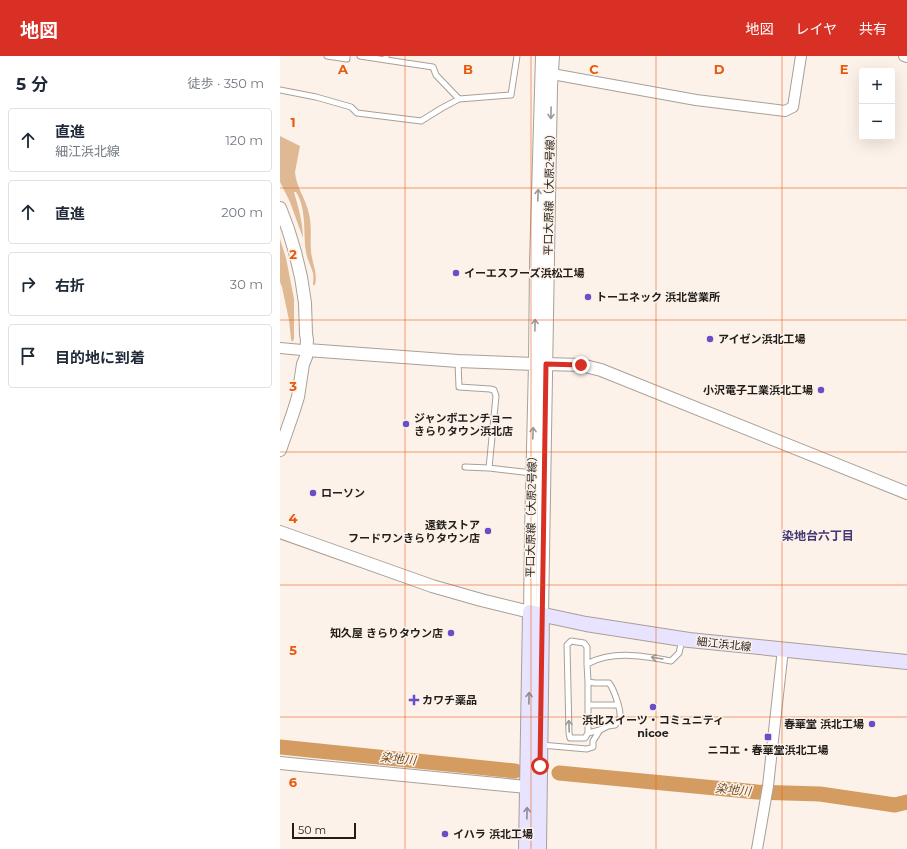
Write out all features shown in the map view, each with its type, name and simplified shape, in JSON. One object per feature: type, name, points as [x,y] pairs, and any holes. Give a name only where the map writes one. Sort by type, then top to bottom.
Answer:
[{"type":"main road","name":"細江浜北線","points":[[536,614],[586,624],[682,639],[907,662]]},
{"type":"main road","points":[[536,614],[540,745],[533,775],[539,849]]},
{"type":"main road","points":[[526,849],[533,775],[536,614]]},
{"type":"street","name":"平口大原線（大原2号線）","points":[[536,614],[532,473],[541,364],[537,247],[542,56]]},
{"type":"street","name":"平口大原線（大原2号線）","points":[[536,614],[541,364],[553,56]]},
{"type":"street","points":[[552,74],[696,100],[785,111],[793,107],[801,56]]},
{"type":"street","points":[[280,208],[288,229],[301,277],[305,303],[307,340],[305,350],[306,357],[298,397],[280,450]]},
{"type":"street","points":[[280,348],[458,361],[581,365],[601,370],[907,493]]},
{"type":"street","points":[[280,532],[432,586],[536,614]]},
{"type":"street","points":[[757,849],[768,786],[783,649]]},
{"type":"street","points":[[280,762],[533,775]]},
{"type":"lane","points":[[327,56],[347,59],[347,56]]},
{"type":"lane","points":[[360,56],[386,58],[433,67],[436,75],[459,99]]},
{"type":"lane","points":[[280,90],[351,107],[357,113],[421,121],[459,99],[511,95],[517,56]]},
{"type":"lane","points":[[458,361],[459,387],[490,389],[494,390],[496,396],[489,468]]},
{"type":"lane","points":[[465,467],[532,473]]},
{"type":"lane","points":[[587,664],[602,658],[633,655],[671,661],[679,653],[682,639]]},
{"type":"lane","points":[[571,642],[584,643],[587,647],[587,664],[588,733],[585,738],[570,738],[567,645],[571,642]]},
{"type":"lane","points":[[588,682],[609,683],[615,695],[620,716],[620,720],[615,726],[608,726],[588,733]]},
{"type":"lane","points":[[588,705],[618,704]]},
{"type":"lane","points":[[540,745],[587,749],[593,747],[594,741],[600,730]]},
{"type":"shaded area","points":[[280,136],[300,146],[295,172],[297,183],[308,209],[310,219],[311,251],[316,276],[315,285],[313,285],[313,273],[306,252],[302,206],[296,192],[294,192],[299,209],[303,238],[290,202],[280,182]]},
{"type":"shaded area","points":[[280,239],[286,258],[294,299],[294,339],[292,342],[289,320],[280,282]]},
{"type":"waterway","name":"染地川","points":[[280,747],[515,771]]},
{"type":"waterway","name":"染地川","points":[[559,773],[757,792],[820,794],[895,805],[907,802]]},
{"type":"place","name":"イーエスフーズ浜松工場","points":[[456,273]]},
{"type":"place","name":"トーエネック 浜北営業所","points":[[588,297]]},
{"type":"place","name":"アイゼン浜北工場","points":[[710,339]]},
{"type":"place","name":"小沢電子工業浜北工場","points":[[821,390]]},
{"type":"place","name":"ジャンボエンチョー きらりタウン浜北店","points":[[406,424]]},
{"type":"place","name":"ローソン","points":[[313,493]]},
{"type":"place","name":"遠鉄ストア フードワンきらりタウン店","points":[[488,531]]},
{"type":"place","name":"知久屋 きらりタウン店","points":[[451,633]]},
{"type":"place","name":"カワチ薬品","points":[[414,700]]},
{"type":"place","name":"浜北スイーツ・コミュニティ nicoe","points":[[653,707]]},
{"type":"place","name":"春華堂 浜北工場","points":[[872,724]]},
{"type":"place","name":"ニコエ・春華堂浜北工場","points":[[768,737]]},
{"type":"place","name":"イハラ 浜北工場","points":[[445,834]]},
{"type":"district","name":"染地台六丁目","points":[[818,536]]},
{"type":"route","points":[[540,766],[546,364],[581,365]]}]
